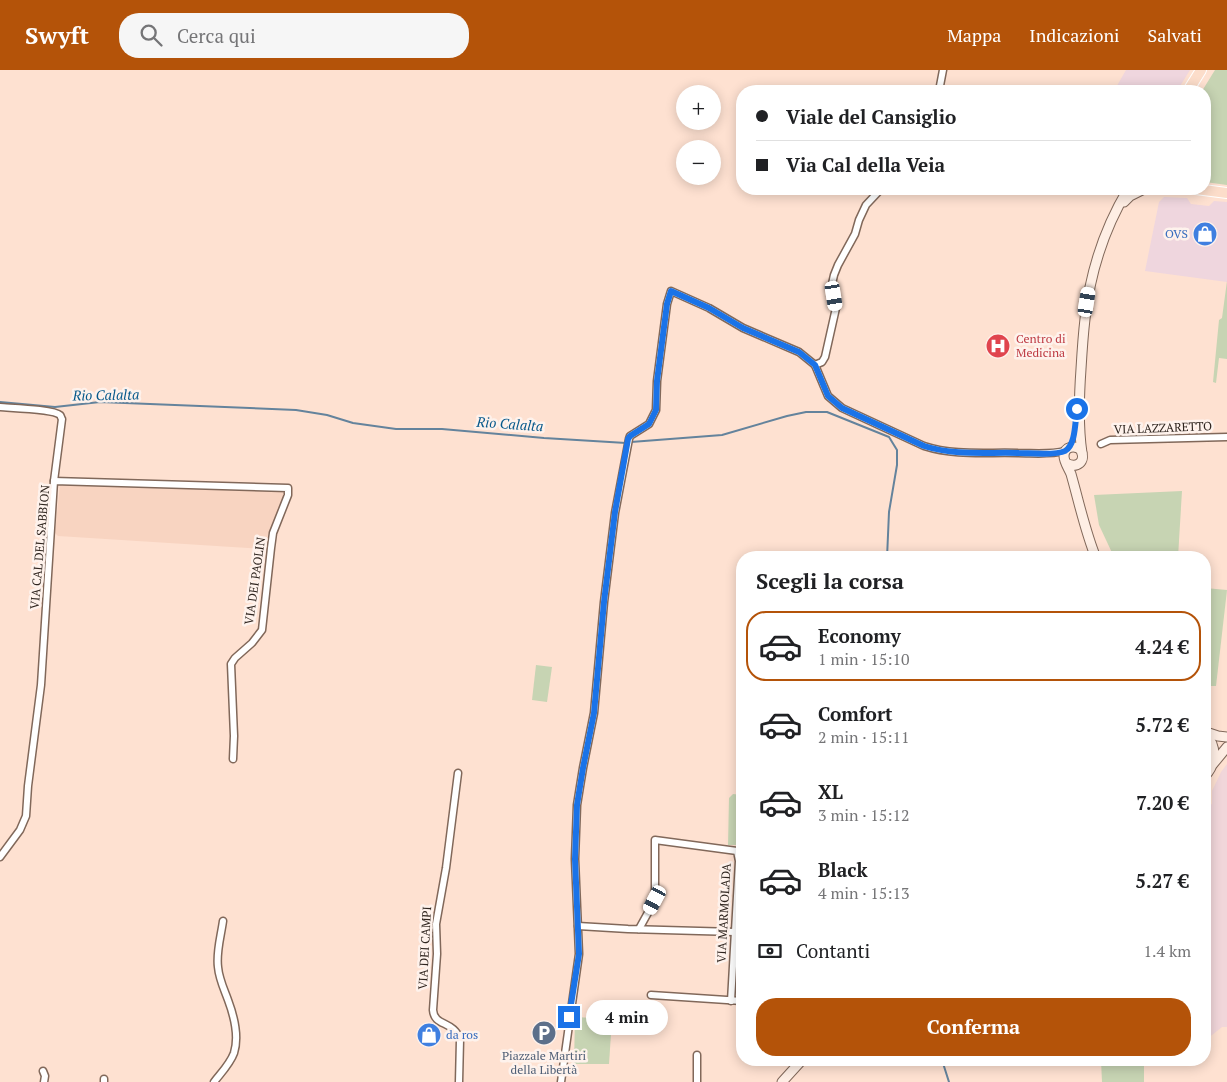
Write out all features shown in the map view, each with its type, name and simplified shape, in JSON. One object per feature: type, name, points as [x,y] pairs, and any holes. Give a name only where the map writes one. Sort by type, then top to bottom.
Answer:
[{"type":"main road","points":[[1192,85],[1201,70]]},
{"type":"main road","points":[[1211,190],[1227,192]]},
{"type":"main road","points":[[1084,521],[1076,470],[1081,458],[1080,395],[1085,320],[1090,283],[1102,243],[1125,195]]},
{"type":"main road","points":[[1117,209],[1132,195]]},
{"type":"main road","points":[[1080,395],[1073,440],[1066,455],[1094,551]]},
{"type":"main road","points":[[1066,455],[1075,447],[1078,448],[1081,458]]},
{"type":"main road","points":[[1066,455],[1068,464],[1074,466],[1081,458]]},
{"type":"main road","points":[[1211,734],[1227,737]]},
{"type":"main road","points":[[1211,742],[1214,751],[1212,767]]},
{"type":"main road","points":[[1212,767],[1227,747]]},
{"type":"main road","points":[[784,1082],[796,1066]]},
{"type":"street","points":[[939,85],[943,70]]},
{"type":"street","points":[[815,365],[822,362],[825,357],[836,308],[832,284],[836,270],[855,234],[866,205],[875,195]]},
{"type":"street","points":[[561,1082],[579,954],[575,859],[577,805],[594,713],[604,602],[615,512],[628,439],[649,424],[656,410],[657,381],[670,294],[709,308],[743,328],[799,352],[815,365],[828,396],[842,408],[924,446],[969,454],[1066,455]]},
{"type":"street","points":[[0,407],[50,411],[60,416],[62,419],[54,481]]},
{"type":"street","name":"VIA LAZZARETTO","points":[[1100,444],[1110,440],[1227,437]]},
{"type":"street","name":"VIA CAL DEL SABBION","points":[[0,857],[20,830],[26,816],[41,685],[54,481],[288,488]]},
{"type":"street","name":"VIA DEI PAOLIN","points":[[233,759],[231,664],[262,630],[273,534],[288,495],[288,488]]},
{"type":"street","name":"VIA DEI CAMPI","points":[[458,773],[446,868],[436,924],[437,954],[433,1015],[435,1019],[452,1027],[458,1034],[460,1040],[459,1082]]},
{"type":"street","name":"VIA MARMOLADA","points":[[639,929],[655,900],[655,840],[736,851]]},
{"type":"street","name":"VIA MARMOLADA","points":[[731,1001],[736,908]]},
{"type":"street","points":[[214,1082],[234,1054],[236,1043],[234,1018],[218,967],[223,921]]},
{"type":"street","points":[[578,926],[735,932]]},
{"type":"street","points":[[651,995],[736,1001]]},
{"type":"street","points":[[697,1056],[697,1082]]},
{"type":"street","points":[[43,1071],[45,1076],[44,1082]]},
{"type":"shaded area","points":[[1126,70],[1190,70],[1181,85],[1117,85]]},
{"type":"shaded area","points":[[1164,197],[1187,198],[1191,204],[1209,206],[1214,201],[1227,202],[1227,282],[1145,271],[1159,202]]},
{"type":"shaded area","points":[[60,484],[286,492],[269,548],[265,549],[58,536],[55,533]]},
{"type":"shaded area","points":[[1227,764],[1227,1027],[1222,1027],[1211,1036],[1211,804],[1212,791]]},
{"type":"green space","points":[[1215,70],[1227,70],[1227,185],[1211,183],[1211,85],[1206,85]]},
{"type":"green space","points":[[1227,281],[1227,359],[1219,358],[1216,383],[1213,382],[1219,320],[1222,318]]},
{"type":"green space","points":[[1182,491],[1178,551],[1111,551],[1099,525],[1094,495]]},
{"type":"green space","points":[[1211,589],[1227,590],[1216,686],[1211,686]]},
{"type":"green space","points":[[536,665],[552,667],[547,702],[532,700]]},
{"type":"green space","points":[[733,794],[736,794],[736,845],[728,845],[729,798]]},
{"type":"green space","points":[[575,1017],[612,1019],[609,1064],[574,1064]]},
{"type":"green space","points":[[1101,1066],[1144,1066],[1144,1082],[1102,1082]]},
{"type":"waterway","name":"Rio Calalta","points":[[0,402],[55,407],[100,402],[296,410],[327,415],[353,423],[396,429],[442,429],[626,443]]},
{"type":"waterway","name":"Rio Calalta","points":[[631,442],[722,435],[806,412],[827,412],[889,437],[897,450],[897,465],[889,512],[887,551]]},
{"type":"waterway","name":"Rio Calalta","points":[[944,1066],[949,1082]]},
{"type":"place","name":"OVS","points":[[1205,234]]},
{"type":"place","name":"Centro di Medicina","points":[[998,346]]},
{"type":"place","name":"Piazzale Martiri della Libertà","points":[[544,1033]]},
{"type":"place","name":"da ros","points":[[429,1035]]},
{"type":"route","points":[[569,1017],[579,954],[575,859],[577,805],[594,713],[603,611],[615,512],[628,439],[649,424],[656,410],[657,381],[667,304],[671,291],[709,308],[743,328],[799,352],[815,365],[828,396],[842,408],[924,446],[969,454],[1050,454],[1064,452],[1072,444],[1077,409]]}]
